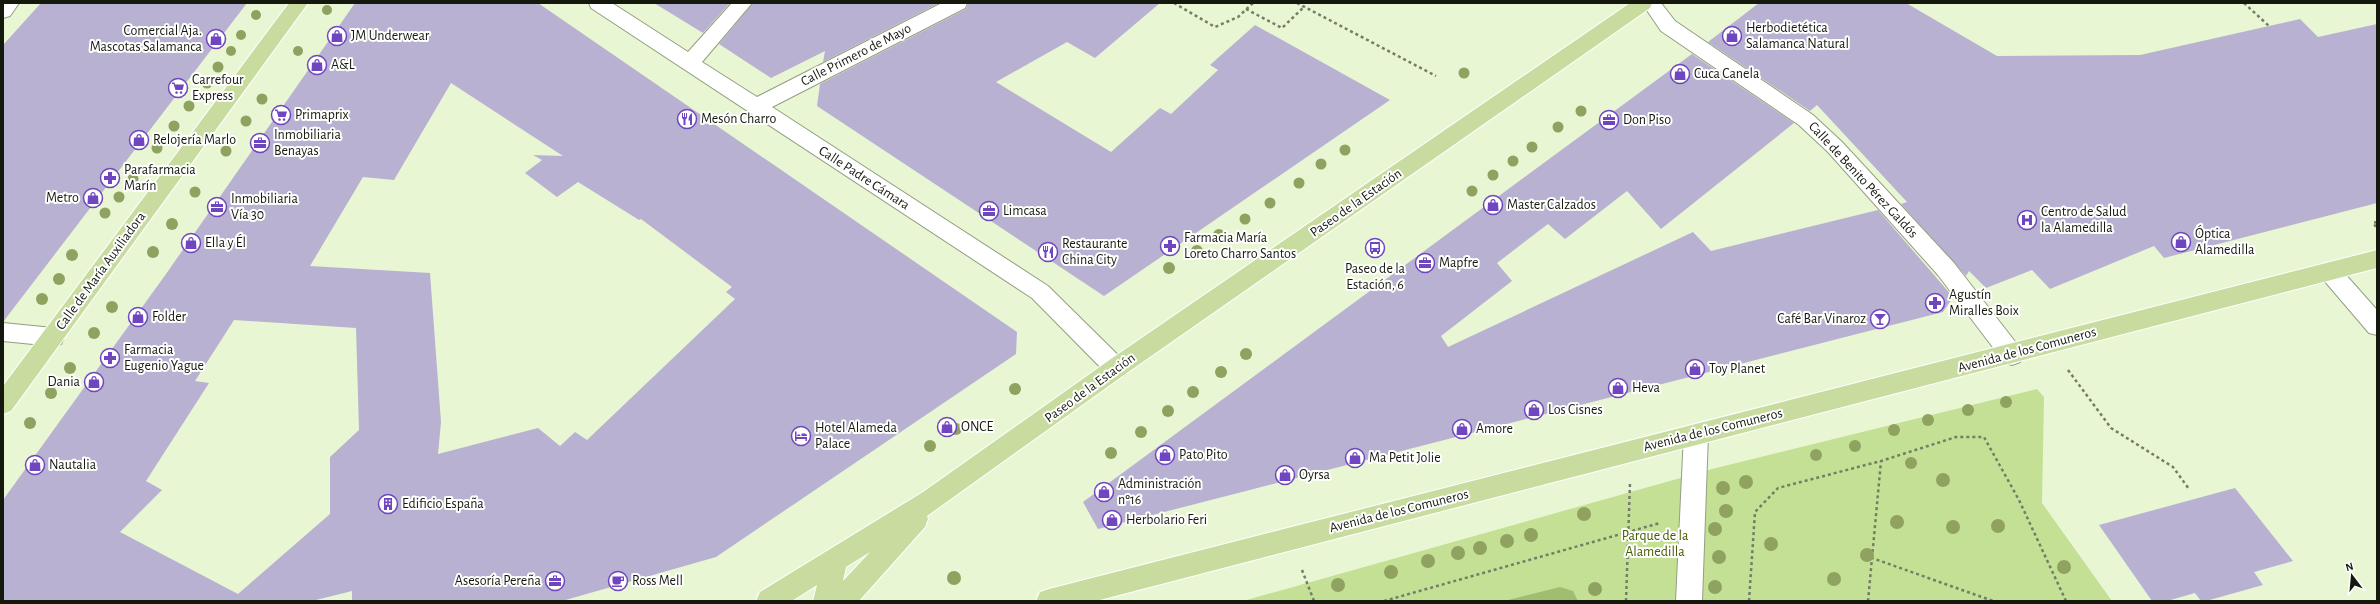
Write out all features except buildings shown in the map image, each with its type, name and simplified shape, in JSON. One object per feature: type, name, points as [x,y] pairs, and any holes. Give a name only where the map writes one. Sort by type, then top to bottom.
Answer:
[{"type":"main road","name":"Calle de María Auxiliadora","points":[[3,404],[299,3]]},
{"type":"main road","name":"Paseo de la Estación","points":[[769,601],[835,562],[932,500],[1116,368],[1643,3]]},
{"type":"main road","name":"Avenida de los Comuneros","points":[[1049,601],[1696,434],[2012,355],[2377,259]]},
{"type":"main road","name":"Paseo de la Estación","points":[[842,601],[932,500]]},
{"type":"main road","points":[[826,601],[835,562]]},
{"type":"street","points":[[3,11],[10,3]]},
{"type":"street","name":"Calle Padre Cámara","points":[[598,3],[754,107],[1040,292],[1116,368]]},
{"type":"street","points":[[689,64],[743,3]]},
{"type":"street","name":"Calle Primero de Mayo","points":[[754,107],[958,3]]},
{"type":"street","name":"Calle de Benito Pérez Galdós","points":[[1651,3],[1668,26],[1806,120],[1835,146],[1946,269],[2012,355]]},
{"type":"street","points":[[2330,272],[2377,326]]},
{"type":"street","points":[[3,332],[53,337]]},
{"type":"street","points":[[1689,601],[1696,434]]},
{"type":"path","points":[[1174,3],[1214,27],[1238,17],[1253,3]]},
{"type":"path","points":[[1297,3],[1436,76]]},
{"type":"path","points":[[2244,3],[2269,26]]},
{"type":"path","points":[[1246,9],[1282,28],[1305,6]]},
{"type":"path","points":[[2377,222],[2373,223],[2377,228]]},
{"type":"path","points":[[2065,366],[2111,428],[2173,467],[2189,489]]},
{"type":"path","points":[[1749,601],[1755,512],[1778,488],[1881,461],[1956,437],[1984,437],[2019,500],[2066,601]]},
{"type":"path","points":[[1868,601],[1881,461]]},
{"type":"path","points":[[1626,601],[1630,531],[1630,479]]},
{"type":"path","points":[[1384,601],[1693,513]]},
{"type":"path","points":[[1872,558],[1993,601]]},
{"type":"path","points":[[1300,565],[1314,601]]},
{"type":"green space","name":"Parque de la Alamedilla","points":[[2037,389],[2044,397],[2042,503],[2112,601],[1243,601],[1716,468]]},
{"type":"shaded area","points":[[1560,587],[1573,591],[1578,601],[1504,601]]},
{"type":"place","name":"JM Underwear","points":[[337,36]]},
{"type":"place","name":"Herbodietética Salamanca Natural","points":[[1732,36]]},
{"type":"place","name":"Comercial Aja. Mascotas Salamanca","points":[[216,39]]},
{"type":"place","name":"A&L","points":[[317,65]]},
{"type":"place","name":"Cuca Canela","points":[[1680,74]]},
{"type":"place","name":"Carrefour Express","points":[[178,88]]},
{"type":"place","name":"Primaprix","points":[[281,115]]},
{"type":"place","name":"Mesón Charro","points":[[687,119]]},
{"type":"place","name":"Don Piso","points":[[1609,120]]},
{"type":"place","name":"Relojería Marlo","points":[[139,140]]},
{"type":"place","name":"Inmobiliaria Benayas","points":[[260,143]]},
{"type":"place","name":"Parafarmacia Marín","points":[[110,178]]},
{"type":"place","name":"Metro","points":[[93,198]]},
{"type":"place","name":"Master Calzados","points":[[1493,205]]},
{"type":"place","name":"Inmobiliaria Vía 30","points":[[217,207]]},
{"type":"place","name":"Limcasa","points":[[989,211]]},
{"type":"place","name":"Centro de Salud la Alamedilla","points":[[2027,220]]},
{"type":"place","name":"Óptica Alamedilla","points":[[2181,242]]},
{"type":"place","name":"Ella y Él","points":[[191,243]]},
{"type":"place","name":"Farmacia María Loreto Charro Santos","points":[[1170,246]]},
{"type":"place","name":"Paseo de la Estación, 6","points":[[1375,248]]},
{"type":"place","name":"Restaurante China City","points":[[1048,252]]},
{"type":"place","name":"Mapfre","points":[[1425,263]]},
{"type":"place","name":"Agustín Miralles Boix","points":[[1935,303]]},
{"type":"place","name":"Folder","points":[[138,317]]},
{"type":"place","name":"Café Bar Vinaroz","points":[[1880,319]]},
{"type":"place","name":"Farmacia Eugenio Yague","points":[[110,358]]},
{"type":"place","name":"Toy Planet","points":[[1695,369]]},
{"type":"place","name":"Dania","points":[[94,382]]},
{"type":"place","name":"Heva","points":[[1618,388]]},
{"type":"place","name":"Los Cisnes","points":[[1534,410]]},
{"type":"place","name":"ONCE","points":[[947,427]]},
{"type":"place","name":"Amore","points":[[1462,429]]},
{"type":"place","name":"Hotel Alameda Palace","points":[[801,436]]},
{"type":"place","name":"Pato Pito","points":[[1165,455]]},
{"type":"place","name":"Ma Petit Jolie","points":[[1355,458]]},
{"type":"place","name":"Nautalia","points":[[35,465]]},
{"type":"place","name":"Oyrsa","points":[[1285,475]]},
{"type":"place","name":"Administración nº16","points":[[1104,492]]},
{"type":"place","name":"Edificio España","points":[[388,504]]},
{"type":"place","name":"Herbolario Feri","points":[[1112,520]]},
{"type":"place","name":"Asesoría Pereña","points":[[555,581]]},
{"type":"place","name":"Ross Mell","points":[[618,581]]}]
